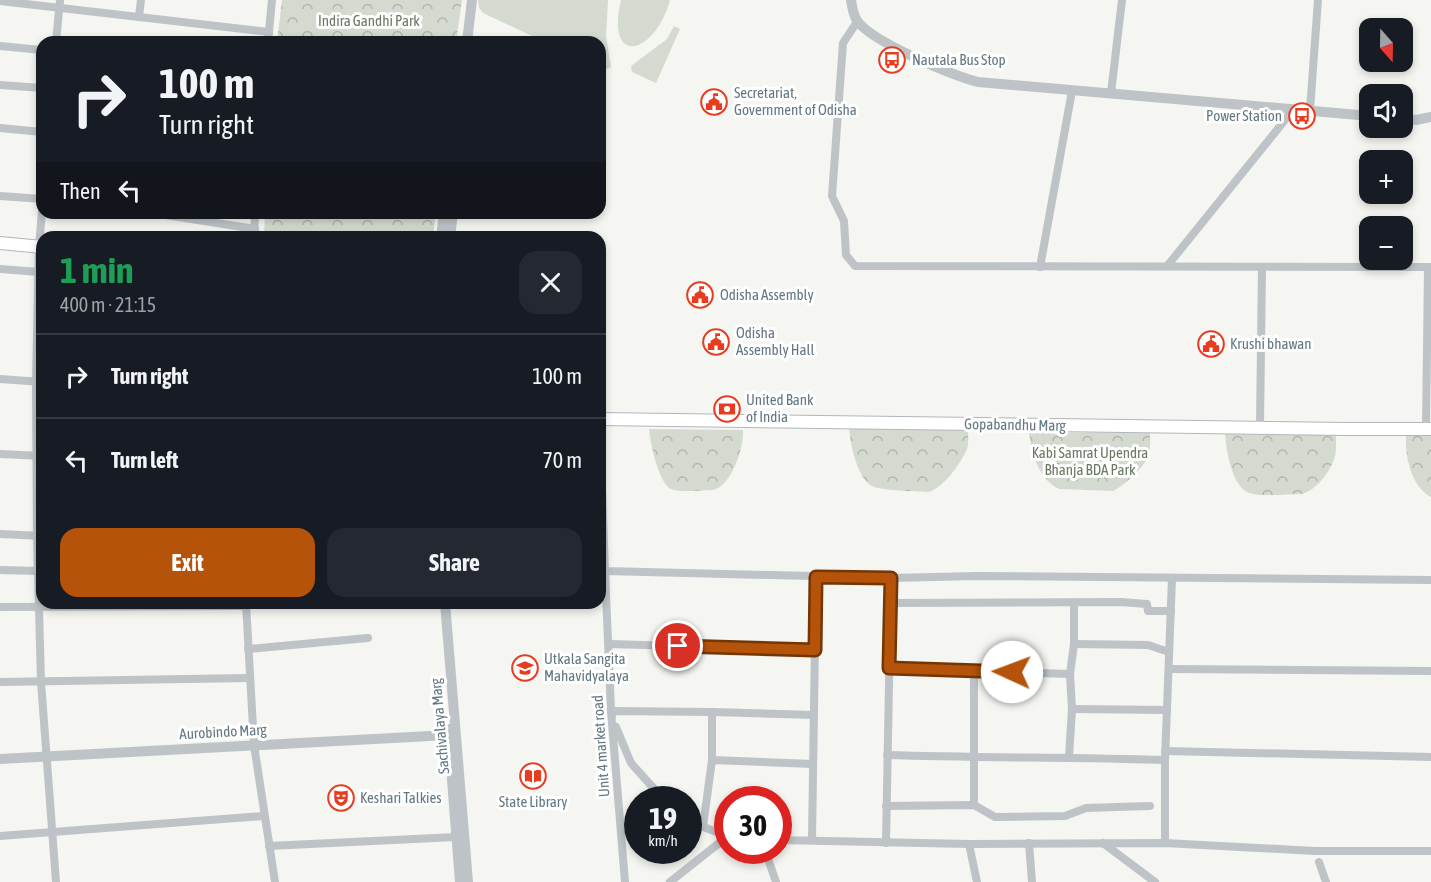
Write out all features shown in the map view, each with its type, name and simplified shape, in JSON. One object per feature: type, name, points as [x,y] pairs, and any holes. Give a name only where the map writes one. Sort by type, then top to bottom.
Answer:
[{"type":"main road","points":[[0,243],[36,246]]},
{"type":"main road","name":"Gopabandhu Marg","points":[[606,419],[1429,429]]},
{"type":"street","points":[[139,17],[141,0]]},
{"type":"street","points":[[268,36],[272,0]]},
{"type":"street","points":[[463,36],[466,0]]},
{"type":"street","points":[[468,36],[472,0]]},
{"type":"street","points":[[851,0],[857,22],[873,34],[960,78],[978,82],[1072,91],[1359,115]]},
{"type":"street","points":[[1112,93],[1122,0]]},
{"type":"street","points":[[1310,110],[1318,0]]},
{"type":"street","points":[[0,1],[60,4],[262,36]]},
{"type":"street","points":[[57,36],[60,4]]},
{"type":"street","points":[[857,22],[843,43],[832,196],[844,221],[846,255],[855,266],[1429,267],[1429,429]]},
{"type":"street","points":[[0,46],[36,49]]},
{"type":"street","points":[[0,85],[36,88]]},
{"type":"street","points":[[1040,267],[1072,91]]},
{"type":"street","points":[[1168,265],[1293,110]]},
{"type":"street","points":[[1413,120],[1431,117]]},
{"type":"street","points":[[1416,120],[1431,127]]},
{"type":"street","points":[[0,128],[36,131]]},
{"type":"street","points":[[0,196],[36,199]]},
{"type":"street","points":[[187,219],[244,231]]},
{"type":"street","points":[[1260,428],[1262,267]]},
{"type":"street","points":[[0,269],[36,272]]},
{"type":"street","points":[[0,379],[36,382]]},
{"type":"street","points":[[0,454],[36,456]]},
{"type":"street","points":[[0,534],[36,536]]},
{"type":"street","points":[[0,570],[36,571]]},
{"type":"street","points":[[606,571],[891,578],[987,576],[1431,580]]},
{"type":"street","points":[[812,840],[816,577]]},
{"type":"street","points":[[886,843],[891,578]]},
{"type":"street","points":[[1165,843],[1165,756],[1172,578]]},
{"type":"street","name":"Unit 4 market road","points":[[606,589],[611,711],[625,882]]},
{"type":"street","points":[[890,603],[1147,604],[1148,611],[1171,611]]},
{"type":"street","points":[[1069,757],[1074,603]]},
{"type":"street","points":[[0,607],[36,608]]},
{"type":"street","points":[[39,609],[41,682],[57,882]]},
{"type":"street","points":[[246,609],[254,745],[275,882]]},
{"type":"street","name":"Sachivalaya Marg","points":[[438,609],[460,882]]},
{"type":"street","name":"Sachivalaya Marg","points":[[445,609],[468,882]]},
{"type":"street","points":[[248,649],[368,638]]},
{"type":"street","points":[[609,644],[815,650]]},
{"type":"street","points":[[1074,644],[1148,645],[1170,652]]},
{"type":"street","points":[[889,668],[1070,674]]},
{"type":"street","points":[[1169,669],[1431,671]]},
{"type":"street","points":[[974,670],[974,805]]},
{"type":"street","points":[[0,682],[249,678]]},
{"type":"street","points":[[1072,709],[1167,710]]},
{"type":"street","points":[[652,786],[631,763],[620,741],[611,711],[814,715]]},
{"type":"street","points":[[670,882],[728,836],[703,827],[712,760],[712,712]]},
{"type":"street","name":"Aurobindo Marg","points":[[0,759],[448,735]]},
{"type":"street","points":[[887,755],[973,758],[1431,757]]},
{"type":"street","points":[[712,760],[813,764]]},
{"type":"street","points":[[886,806],[974,805],[995,817],[1065,816],[1086,808],[1150,806]]},
{"type":"street","points":[[0,837],[264,816]]},
{"type":"street","points":[[269,846],[456,837]]},
{"type":"street","points":[[792,840],[969,844],[1165,843],[1315,851],[1431,851]]},
{"type":"street","points":[[1103,842],[1155,882]]},
{"type":"street","points":[[1029,843],[1032,882]]},
{"type":"street","points":[[969,844],[977,882]]},
{"type":"street","points":[[1319,862],[1326,882]]},
{"type":"street","points":[[770,864],[776,882]]},
{"type":"green space","name":"Indira Gandhi Park","points":[[282,0],[462,0],[457,36],[278,36]]},
{"type":"green space","points":[[478,0],[608,0],[606,36],[532,36],[483,13],[479,8]]},
{"type":"green space","points":[[621,0],[670,0],[663,19],[654,33],[644,42],[634,46],[626,44],[620,36],[618,22]]},
{"type":"green space","points":[[674,26],[680,29],[656,83],[632,72],[631,66],[667,39]]},
{"type":"green space","points":[[606,36],[611,67],[606,69]]},
{"type":"green space","points":[[265,219],[435,219],[434,231],[264,231]]},
{"type":"green space","points":[[849,427],[968,429],[968,444],[956,468],[934,490],[928,492],[883,489],[872,486],[862,476],[853,451]]},
{"type":"green space","points":[[649,429],[743,430],[743,438],[736,464],[726,481],[714,490],[680,491],[667,486],[659,471]]},
{"type":"green space","name":"Kabi Samrat Upendra Bhanja BDA Park","points":[[1150,432],[1150,451],[1146,461],[1133,476],[1113,491],[1059,489],[1052,485],[1038,465],[1029,433]]},
{"type":"green space","points":[[1225,434],[1336,435],[1334,461],[1323,478],[1302,494],[1249,493],[1243,489],[1234,476]]},
{"type":"green space","points":[[1406,436],[1431,436],[1431,497],[1414,479],[1408,461]]},
{"type":"place","name":"Nautala Bus Stop","points":[[892,60]]},
{"type":"place","name":"Secretariat, Government of Odisha","points":[[714,102]]},
{"type":"place","name":"Power Station","points":[[1302,116]]},
{"type":"place","name":"Odisha Assembly","points":[[700,295]]},
{"type":"place","name":"Odisha Assembly Hall","points":[[716,342]]},
{"type":"place","name":"Krushi bhawan","points":[[1211,344]]},
{"type":"place","name":"United Bank of India","points":[[727,409]]},
{"type":"place","name":"Utkala Sangita Mahavidyalaya","points":[[525,668]]},
{"type":"place","name":"State Library","points":[[533,776]]},
{"type":"place","name":"Keshari Talkies","points":[[341,798]]},
{"type":"route","points":[[678,646],[815,650],[816,577],[891,578],[889,668],[1012,672]]}]
